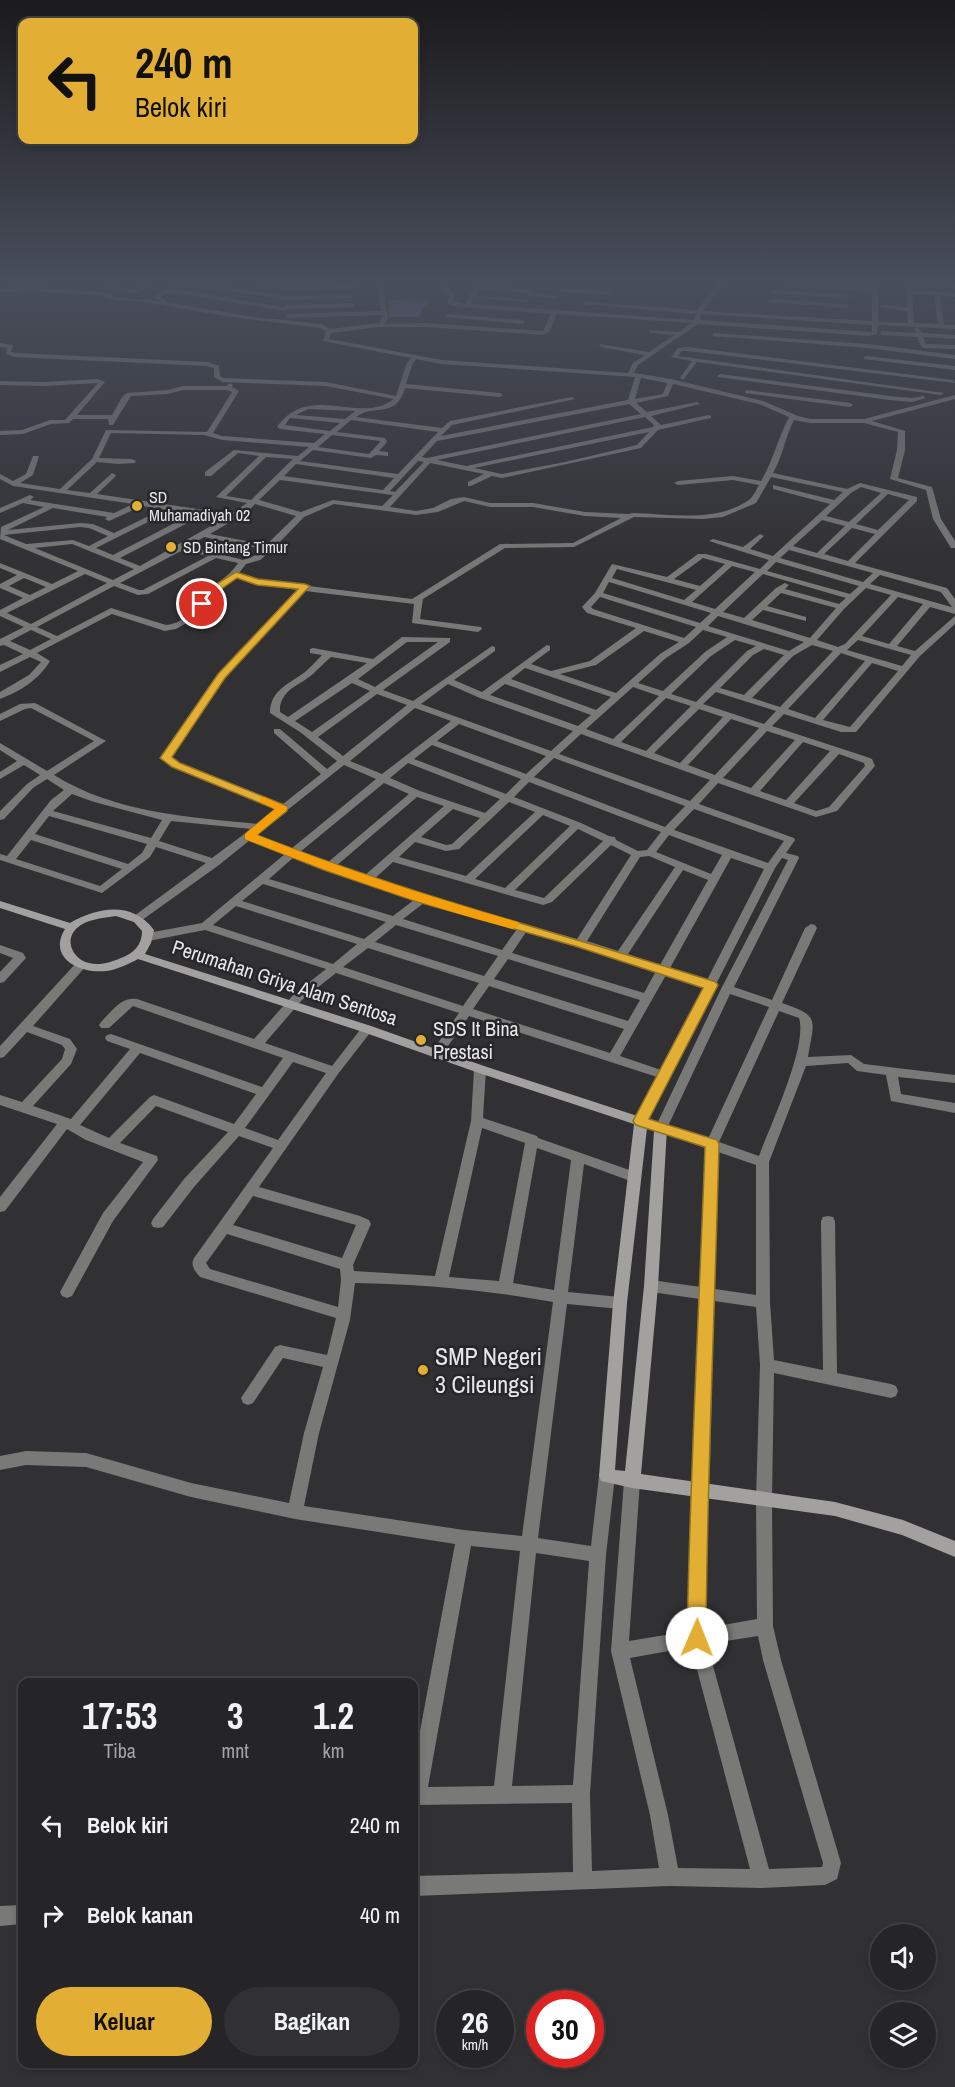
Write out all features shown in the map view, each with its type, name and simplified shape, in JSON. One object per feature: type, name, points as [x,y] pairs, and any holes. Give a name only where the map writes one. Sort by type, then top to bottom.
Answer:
[{"type":"street","points":[[0,383],[38,386],[77,379]]},
{"type":"street","points":[[0,433],[23,432],[50,422],[65,422],[102,382],[94,379]]},
{"type":"street","points":[[209,434],[236,391],[221,379]]},
{"type":"street","points":[[402,424],[382,439],[280,428],[288,416],[309,406],[339,404],[359,411],[387,407],[399,398],[406,379]]},
{"type":"street","points":[[632,402],[634,379]]},
{"type":"street","points":[[663,379],[761,402],[800,420],[826,422],[864,421],[955,397]]},
{"type":"street","points":[[718,379],[714,387],[849,407],[861,382]]},
{"type":"street","points":[[747,379],[856,393],[887,401],[916,400],[941,393],[954,381]]},
{"type":"street","points":[[841,379],[941,393]]},
{"type":"street","points":[[433,440],[668,395],[671,381]]},
{"type":"street","points":[[62,491],[94,461],[113,419],[129,394],[168,392],[183,388],[230,384],[320,384],[399,398]]},
{"type":"street","points":[[404,386],[502,391],[493,414]]},
{"type":"street","points":[[347,395],[353,389]]},
{"type":"street","points":[[2,642],[204,535],[253,502],[297,460],[347,419],[381,395]]},
{"type":"street","points":[[525,408],[526,397]]},
{"type":"street","points":[[385,492],[442,430],[453,422],[572,399]]},
{"type":"street","points":[[416,458],[502,476],[639,447],[657,427],[657,422],[632,402]]},
{"type":"street","points":[[384,509],[427,461],[697,404]]},
{"type":"street","points":[[525,408],[590,458]]},
{"type":"street","points":[[70,417],[106,416],[113,419]]},
{"type":"street","points":[[288,416],[402,424],[442,430]]},
{"type":"street","points":[[182,547],[243,562],[257,558],[301,515],[333,502],[418,513],[466,500],[490,505],[533,505],[585,514],[703,517],[720,515],[753,501],[774,465],[784,433],[793,416]]},
{"type":"street","points":[[465,468],[709,417]]},
{"type":"street","points":[[864,421],[902,431],[901,450],[894,479],[929,489],[937,519],[954,546]]},
{"type":"street","points":[[108,431],[209,434],[222,438],[385,454]]},
{"type":"street","points":[[356,471],[384,442],[382,439]]},
{"type":"street","points":[[208,474],[236,451],[400,477]]},
{"type":"street","points":[[265,454],[220,497],[253,502],[301,515]]},
{"type":"street","points":[[12,485],[30,473],[36,458]]},
{"type":"street","points":[[81,462],[132,460]]},
{"type":"street","points":[[471,484],[491,474]]},
{"type":"street","points":[[768,474],[848,491]]},
{"type":"street","points":[[92,495],[112,475]]},
{"type":"street","points":[[0,476],[12,485],[47,488],[233,516]]},
{"type":"street","points":[[678,483],[733,477],[762,483]]},
{"type":"street","points":[[280,478],[398,494]]},
{"type":"street","points":[[413,838],[446,848],[455,847],[510,798],[578,731],[663,656],[702,627],[848,491],[858,485],[915,500],[849,564]]},
{"type":"street","points":[[776,487],[836,503]]},
{"type":"street","points":[[0,511],[47,488]]},
{"type":"street","points":[[819,555],[886,492]]},
{"type":"street","points":[[23,501],[116,516]]},
{"type":"street","points":[[93,527],[143,502]]},
{"type":"street","points":[[0,534],[51,506]]},
{"type":"street","points":[[90,548],[172,507]]},
{"type":"street","points":[[113,558],[202,512]]},
{"type":"street","points":[[236,575],[257,582],[305,586],[411,602],[419,600],[501,546],[574,545],[630,516]]},
{"type":"street","points":[[821,517],[880,533]]},
{"type":"street","points":[[0,534],[80,525],[93,527],[115,536]]},
{"type":"street","points":[[0,534],[12,542],[135,592],[145,592],[215,555]]},
{"type":"street","points":[[204,535],[269,548]]},
{"type":"street","points":[[744,550],[760,536]]},
{"type":"street","points":[[713,541],[955,611]]},
{"type":"street","points":[[0,547],[12,542]]},
{"type":"street","points":[[24,546],[73,542],[141,569]]},
{"type":"street","points":[[788,547],[944,590],[955,605]]},
{"type":"street","points":[[669,579],[700,556],[852,597]]},
{"type":"street","points":[[0,669],[111,611],[165,628],[173,628],[193,614],[217,588],[236,575],[243,562]]},
{"type":"street","points":[[687,602],[731,563]]},
{"type":"street","points":[[1,566],[52,587]]},
{"type":"street","points":[[686,641],[588,610],[587,605],[598,594],[613,567],[618,566],[703,589]]},
{"type":"street","points":[[58,639],[0,613],[83,572]]},
{"type":"street","points":[[746,699],[790,654],[812,641],[841,607],[878,572]]},
{"type":"street","points":[[24,575],[3,586],[29,598]]},
{"type":"street","points":[[608,579],[904,670]]},
{"type":"street","points":[[746,621],[790,580]]},
{"type":"street","points":[[283,808],[176,765],[166,758],[221,676],[305,586]]},
{"type":"street","points":[[779,590],[841,607]]},
{"type":"street","points":[[598,594],[790,654]]},
{"type":"street","points":[[650,853],[668,830],[780,710],[839,650],[848,646],[896,594]]},
{"type":"street","points":[[419,600],[416,621],[478,629]]},
{"type":"street","points":[[891,647],[929,603]]},
{"type":"street","points":[[762,607],[803,620]]},
{"type":"street","points":[[716,689],[844,730],[856,729],[917,654],[955,620]]},
{"type":"street","points":[[550,674],[593,663],[642,628]]},
{"type":"street","points":[[614,742],[708,654],[732,637]]},
{"type":"street","points":[[856,637],[917,654]]},
{"type":"street","points":[[289,721],[406,639],[447,640],[312,737]]},
{"type":"street","points":[[0,696],[40,672],[46,661],[2,642]]},
{"type":"street","points":[[648,754],[750,653],[763,646]]},
{"type":"street","points":[[483,696],[547,648]]},
{"type":"street","points":[[138,919],[215,863],[345,762],[415,704],[492,649]]},
{"type":"street","points":[[313,651],[375,662]]},
{"type":"street","points":[[329,654],[307,674],[283,690],[276,699],[275,713],[345,762],[416,793],[487,817]]},
{"type":"street","points":[[817,721],[870,660]]},
{"type":"street","points":[[524,665],[617,696]]},
{"type":"street","points":[[352,679],[376,691],[790,840],[770,867],[641,1121],[620,1304],[607,1476],[598,1555],[581,1794],[583,1881]]},
{"type":"street","points":[[504,680],[598,714]]},
{"type":"street","points":[[448,681],[578,731],[816,814],[831,810],[870,766],[869,761],[631,684]]},
{"type":"street","points":[[0,718],[22,706],[32,705],[100,740],[98,745],[46,775],[23,793],[0,817]]},
{"type":"street","points":[[682,766],[729,717]]},
{"type":"street","points":[[148,937],[205,926],[382,779],[458,720]]},
{"type":"street","points":[[277,731],[327,774]]},
{"type":"street","points":[[754,791],[801,739]]},
{"type":"street","points":[[432,742],[728,854],[770,867]]},
{"type":"street","points":[[0,746],[71,790],[168,818],[261,827]]},
{"type":"street","points":[[788,804],[836,751]]},
{"type":"street","points":[[409,760],[577,825],[637,854],[650,853],[714,879]]},
{"type":"street","points":[[0,776],[24,761]]},
{"type":"street","points":[[71,790],[55,802],[28,836],[5,858],[102,890],[146,855],[168,818]]},
{"type":"street","points":[[328,867],[416,793]]},
{"type":"street","points":[[366,880],[451,805]]},
{"type":"street","points":[[467,881],[542,811]]},
{"type":"street","points":[[47,812],[215,863]]},
{"type":"street","points":[[507,892],[577,825]]},
{"type":"street","points":[[28,836],[130,867]]},
{"type":"street","points":[[249,836],[328,867],[422,899],[621,956],[711,985]]},
{"type":"street","points":[[391,858],[543,902],[548,900],[610,839]]},
{"type":"street","points":[[580,944],[637,854]]},
{"type":"street","points":[[613,1058],[728,854]]},
{"type":"street","points":[[670,1877],[659,1815],[620,1651],[632,1480],[651,1286],[661,1128],[794,858],[778,854]]},
{"type":"street","points":[[621,956],[681,866]]},
{"type":"street","points":[[262,880],[648,998]]},
{"type":"street","points":[[256,1045],[291,1003],[422,899]]},
{"type":"street","points":[[235,902],[632,1027]]},
{"type":"street","points":[[0,904],[72,927]]},
{"type":"street","points":[[117,912],[138,919],[148,930],[148,937],[136,955],[110,966],[81,964],[68,957],[63,945],[72,927],[87,918],[117,912]]},
{"type":"street","points":[[205,926],[467,1009],[664,1075]]},
{"type":"street","points":[[437,1053],[523,928]]},
{"type":"street","points":[[762,1878],[697,1638],[699,1491],[702,1468],[709,1294],[712,1144],[811,928]]},
{"type":"street","points":[[0,950],[20,958],[0,979]]},
{"type":"street","name":"Perumahan Griya Alam Sentosa","points":[[136,955],[291,1003],[480,1069],[763,1162]]},
{"type":"street","points":[[0,1054],[81,964]]},
{"type":"street","points":[[418,1886],[670,1877],[822,1877],[827,1875],[832,1866],[772,1660],[765,1626],[764,1499],[767,1365],[763,1302],[763,1162],[801,1062],[807,1035],[806,1020],[799,1013],[728,989]]},
{"type":"street","points":[[105,1025],[126,1004],[133,1002],[334,1071]]},
{"type":"street","points":[[24,1027],[66,1042],[72,1049],[67,1061],[25,1107]]},
{"type":"street","points":[[343,1314],[202,1271],[199,1266],[200,1259],[334,1071],[367,1029]]},
{"type":"street","points":[[111,1038],[263,1092]]},
{"type":"street","points":[[0,1206],[69,1124],[137,1049]]},
{"type":"street","points":[[158,1223],[189,1183],[237,1130],[291,1056]]},
{"type":"street","points":[[801,1062],[850,1059],[861,1068],[955,1079]]},
{"type":"street","points":[[441,1282],[477,1120],[480,1069]]},
{"type":"street","points":[[891,1071],[894,1098],[955,1108]]},
{"type":"street","points":[[0,1100],[69,1124],[92,1137],[150,1157],[152,1161],[108,1217],[67,1292]]},
{"type":"street","points":[[111,1144],[154,1100],[281,1146]]},
{"type":"street","points":[[477,1120],[633,1177]]},
{"type":"street","points":[[505,1287],[532,1139]]},
{"type":"street","points":[[502,1794],[529,1544],[559,1297],[579,1158]]},
{"type":"street","points":[[250,1190],[362,1222],[363,1228],[347,1271],[343,1314],[314,1424],[295,1512]]},
{"type":"street","points":[[828,1221],[830,1377]]},
{"type":"street","points":[[223,1227],[347,1271],[396,1278],[505,1287],[559,1297],[620,1304]]},
{"type":"street","points":[[651,1286],[763,1302]]},
{"type":"street","points":[[248,1398],[280,1352],[330,1362]]},
{"type":"street","points":[[767,1365],[891,1391]]},
{"type":"street","points":[[0,1463],[20,1458],[41,1457],[97,1462],[191,1490],[295,1512],[464,1538],[529,1544],[598,1555]]},
{"type":"street","points":[[607,1476],[835,1509],[876,1519],[955,1549]]},
{"type":"street","points":[[418,1785],[464,1538]]},
{"type":"street","points":[[620,1651],[765,1626]]},
{"type":"street","points":[[418,1796],[581,1794]]},
{"type":"street","points":[[0,1916],[18,1915]]},
{"type":"slow traffic","points":[[264,800],[283,808],[249,836],[328,867],[422,899],[513,925]]},
{"type":"place","name":"SD Muhamadiyah 02","points":[[137,506]]},
{"type":"place","name":"SD Bintang Timur","points":[[171,547]]},
{"type":"place","name":"SDS It Bina Prestasi","points":[[421,1040]]},
{"type":"place","name":"SMP Negeri 3 Cileungsi","points":[[423,1370]]},
{"type":"route","points":[[202,604],[217,588],[236,575],[257,582],[305,586],[221,676],[166,756],[176,765],[283,808],[249,836],[328,867],[422,899],[621,956],[711,985],[641,1121],[712,1144],[709,1294],[702,1468],[698,1504],[697,1638]]}]
